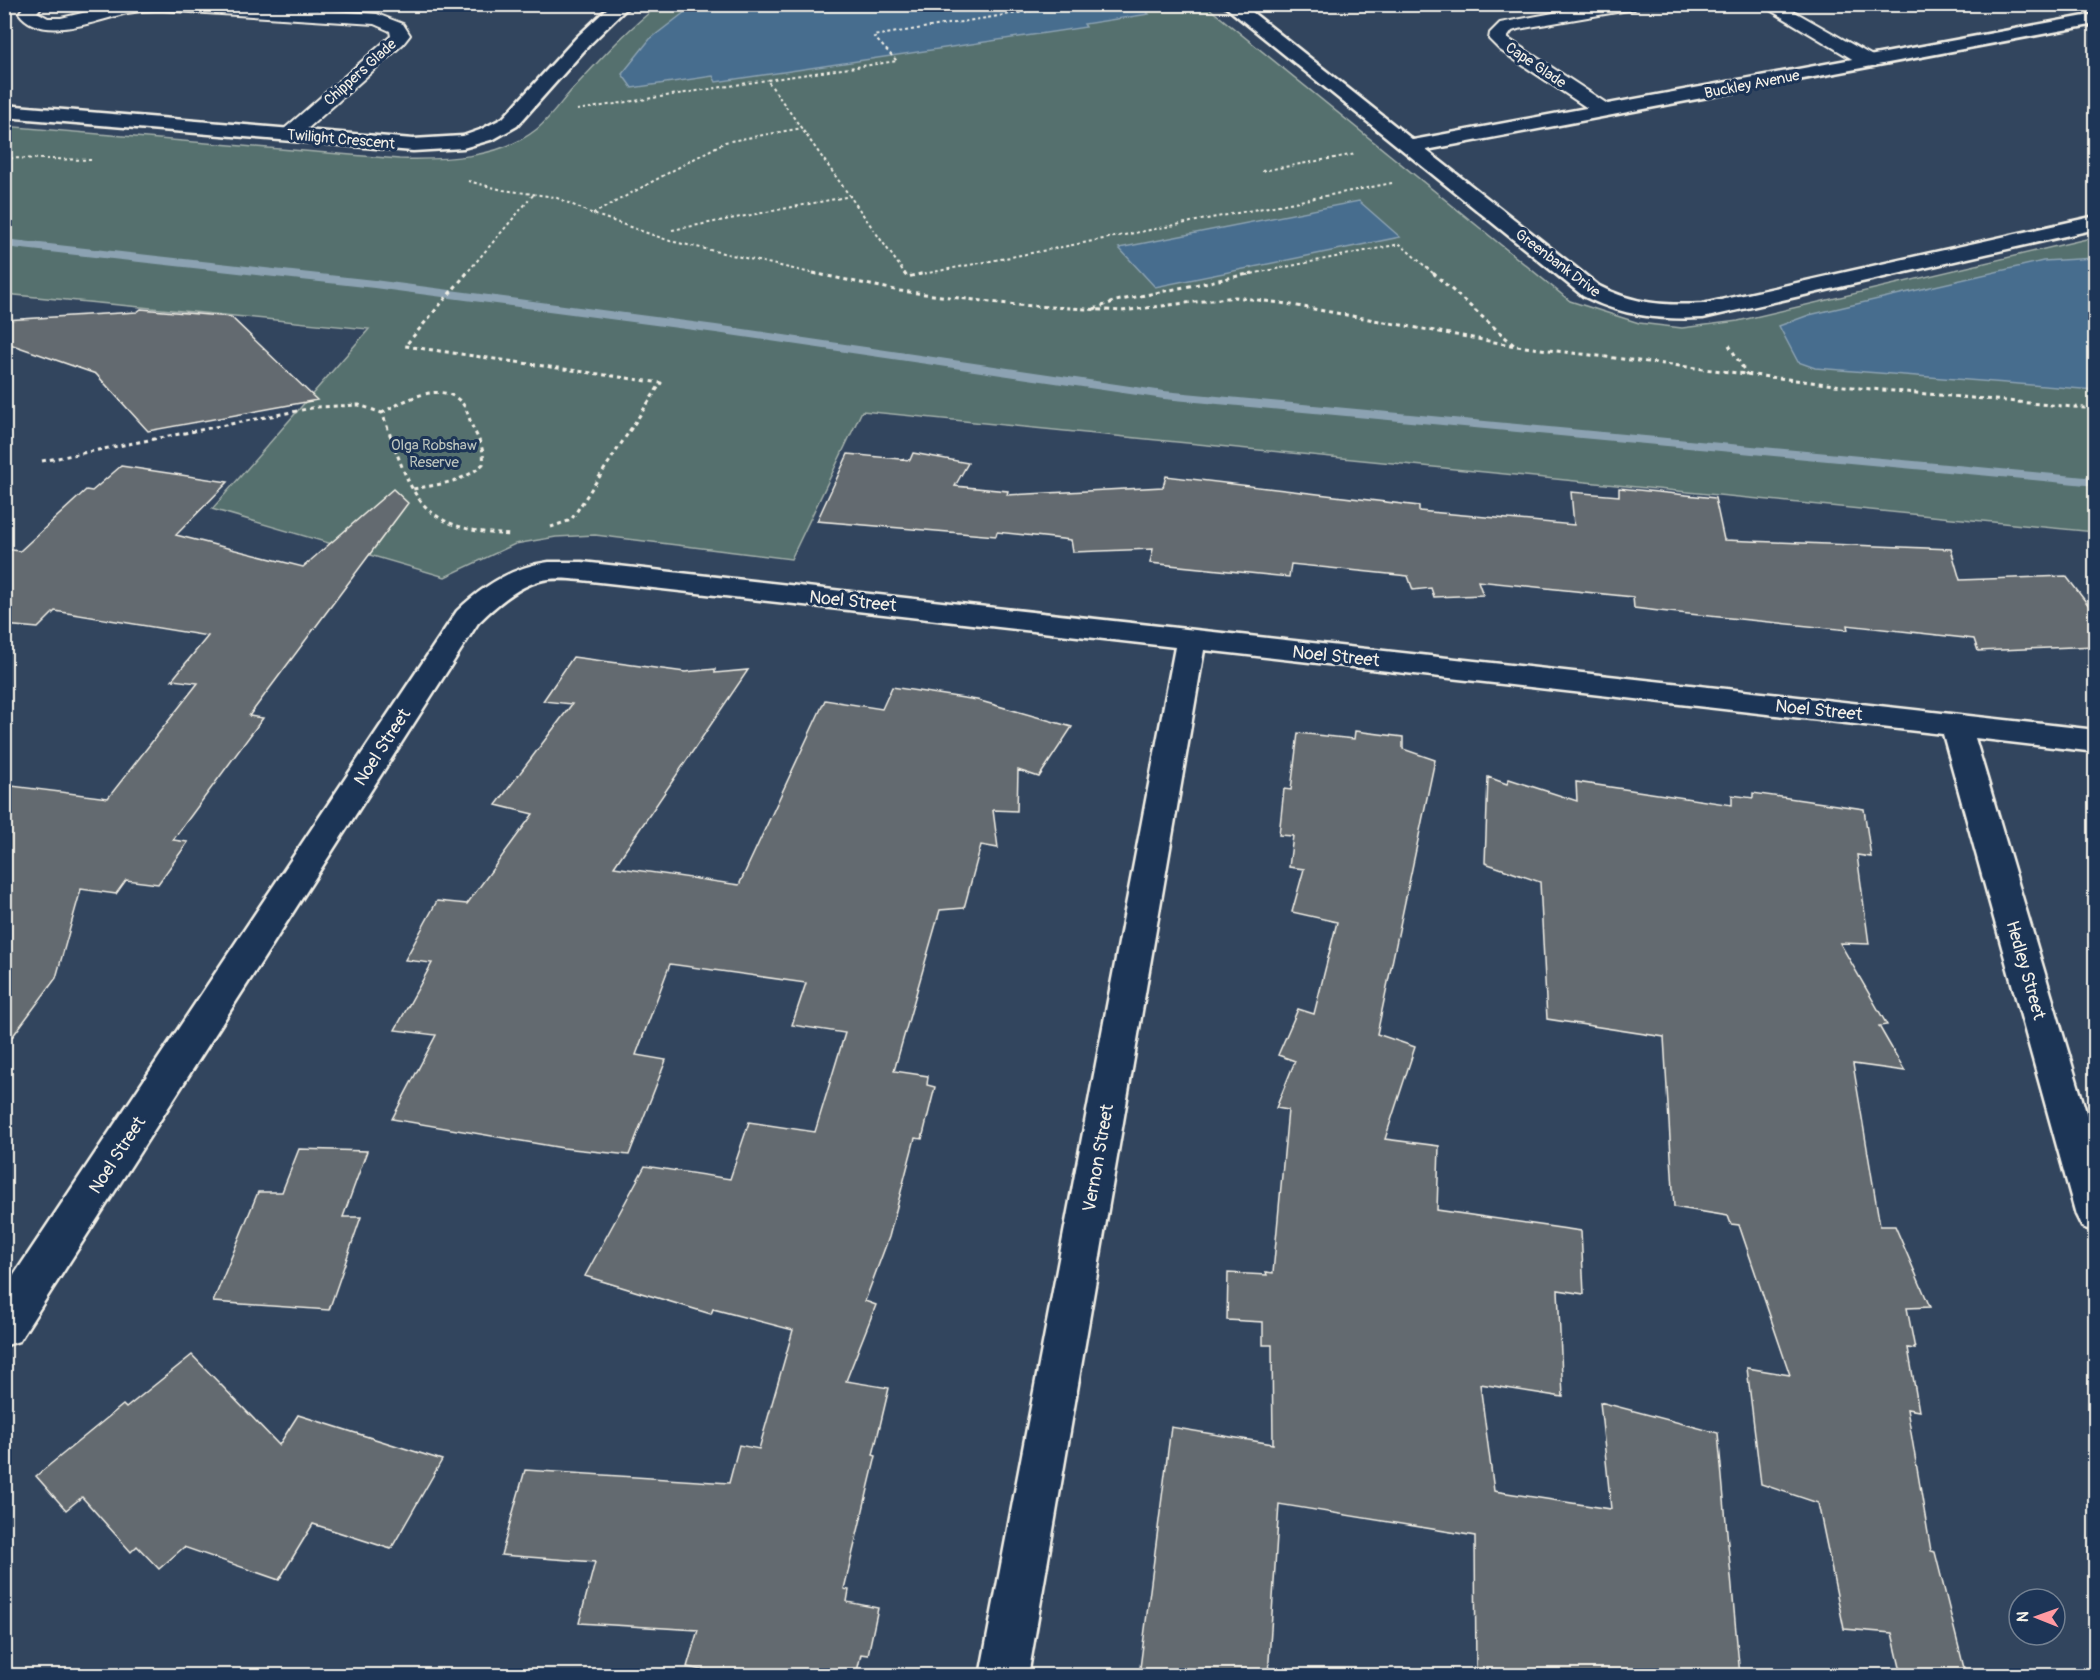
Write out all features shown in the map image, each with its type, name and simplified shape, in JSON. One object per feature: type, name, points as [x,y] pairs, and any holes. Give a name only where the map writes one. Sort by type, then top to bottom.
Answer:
[{"type":"street","name":"Twilight Crescent","points":[[4,111],[424,145],[459,143],[496,132],[510,122],[583,41],[622,4]]},
{"type":"street","name":"Greenbank Drive","points":[[1230,4],[1591,291],[1610,302],[1635,310],[1670,314],[1703,311],[2096,222]]},
{"type":"street","name":"Buckley Avenue","points":[[1408,147],[2096,19]]},
{"type":"street","name":"Noel Street","points":[[4,1327],[466,616],[488,596],[504,586],[545,571],[582,571],[2096,741]]},
{"type":"street","name":"Vernon Street","points":[[1005,1676],[1191,640]]},
{"type":"street","name":"Hedley Street","points":[[1956,725],[2096,1215]]},
{"type":"lane","name":"Chippers Glade","points":[[36,4],[27,13],[30,17],[59,22],[84,21],[129,8],[160,5],[377,19],[398,28],[401,35],[397,40],[290,134]]},
{"type":"lane","name":"Cape Glade","points":[[1605,111],[1506,46],[1498,39],[1499,33],[1506,27],[1518,24],[1634,4]]},
{"type":"lane","points":[[1768,4],[1870,62]]},
{"type":"path","points":[[571,111],[897,61],[873,36],[1074,4]]},
{"type":"path","points":[[767,80],[907,277],[1393,183]]},
{"type":"path","points":[[593,214],[725,142],[802,128]]},
{"type":"path","points":[[1263,171],[1355,154]]},
{"type":"path","points":[[502,190],[555,197],[593,214],[670,241],[900,291],[1016,305],[1142,310],[1235,297],[1281,303],[1516,346],[1747,376],[2096,409]]},
{"type":"path","points":[[534,194],[405,346],[661,383],[572,520],[550,528]]},
{"type":"path","points":[[672,230],[851,196]]},
{"type":"path","points":[[1092,309],[1116,301],[1400,244],[1516,346]]},
{"type":"path","points":[[1726,340],[1747,376]]},
{"type":"path","points":[[382,413],[402,400],[425,394],[447,394],[461,401],[485,454],[483,464],[477,471],[465,478],[454,483],[412,489]]},
{"type":"path","points":[[42,461],[317,406],[344,404],[371,406],[382,413],[412,489],[422,506],[449,523],[484,533],[516,535]]},
{"type":"green space","name":"Olga Robshaw Reserve","points":[[659,5],[1205,5],[1570,301],[1639,323],[1682,328],[1738,321],[2095,237],[2095,532],[862,411],[791,559],[595,535],[556,537],[515,544],[445,577],[212,509],[369,329],[5,294],[4,126],[399,159],[471,156],[506,146],[537,129],[613,46]]},
{"type":"water","points":[[694,5],[1158,5],[1143,8],[1149,14],[1084,24],[1086,27],[716,82],[713,76],[632,88],[622,74],[650,39]]},
{"type":"water","points":[[1359,201],[1400,237],[1155,287],[1119,248]]},
{"type":"water","points":[[2095,258],[2095,390],[1815,368],[1798,362],[1779,326],[1809,315],[2043,261]]},
{"type":"building","points":[[141,309],[231,317],[317,400],[148,431],[96,374],[4,342],[4,320],[137,312]]},
{"type":"building","points":[[913,453],[968,463],[955,486],[1008,491],[1007,495],[1163,487],[1166,476],[1419,506],[1419,511],[1574,525],[1571,492],[1619,496],[1619,488],[1715,498],[1724,540],[1951,549],[1960,580],[2066,576],[2096,615],[2096,646],[1978,651],[1974,639],[1847,625],[1848,630],[1634,608],[1633,597],[1478,581],[1483,595],[1434,597],[1431,588],[1413,590],[1408,576],[1291,564],[1289,577],[1150,563],[1153,549],[1073,552],[1071,540],[997,532],[996,536],[817,521],[848,454],[910,460]]},
{"type":"building","points":[[121,466],[228,482],[176,535],[303,567],[393,489],[408,503],[249,716],[263,718],[173,840],[188,842],[158,884],[126,880],[116,894],[81,889],[56,978],[4,1048],[4,785],[108,798],[198,683],[172,680],[208,636],[55,611],[38,628],[4,625],[4,549],[20,551],[86,490],[92,491]]},
{"type":"building","points":[[573,657],[685,672],[715,669],[715,673],[748,670],[614,867],[739,885],[825,700],[882,709],[892,687],[977,700],[1072,727],[1039,777],[1018,770],[1017,811],[993,810],[998,848],[981,845],[964,908],[940,910],[894,1071],[928,1076],[927,1085],[935,1087],[922,1139],[915,1138],[889,1237],[865,1301],[876,1305],[846,1381],[889,1388],[873,1455],[876,1456],[844,1589],[849,1590],[847,1602],[878,1608],[868,1655],[861,1654],[856,1676],[731,1676],[687,1667],[698,1630],[579,1623],[595,1562],[501,1555],[525,1470],[729,1483],[739,1445],[759,1449],[793,1330],[713,1309],[711,1314],[585,1276],[645,1166],[730,1179],[749,1122],[815,1132],[845,1033],[792,1025],[806,983],[670,964],[636,1055],[666,1060],[629,1155],[563,1148],[392,1119],[436,1035],[395,1030],[432,963],[405,960],[437,901],[467,904],[533,814],[496,805],[572,704],[543,701]]},
{"type":"building","points":[[1355,731],[1403,737],[1403,749],[1435,760],[1377,1034],[1415,1047],[1385,1139],[1439,1146],[1437,1210],[1581,1231],[1584,1294],[1558,1290],[1563,1397],[1480,1384],[1494,1491],[1611,1509],[1600,1402],[1718,1433],[1740,1676],[1476,1676],[1475,1536],[1279,1504],[1268,1676],[1139,1676],[1171,1427],[1273,1444],[1272,1345],[1263,1345],[1263,1322],[1227,1320],[1228,1273],[1267,1275],[1266,1272],[1273,1273],[1288,1110],[1276,1108],[1295,1061],[1278,1055],[1298,1009],[1314,1014],[1337,922],[1292,912],[1304,869],[1289,867],[1293,836],[1279,835],[1284,789],[1291,790],[1298,733],[1354,739]]},
{"type":"building","points":[[1488,777],[1507,784],[1509,779],[1577,801],[1576,782],[1732,805],[1732,795],[1753,798],[1753,793],[1864,809],[1871,857],[1857,855],[1869,944],[1840,943],[1887,1025],[1879,1026],[1905,1071],[1853,1064],[1880,1226],[1895,1226],[1930,1307],[1907,1308],[1915,1349],[1908,1348],[1919,1411],[1907,1409],[1931,1551],[1935,1552],[1966,1676],[1902,1676],[1892,1633],[1844,1629],[1818,1503],[1761,1484],[1747,1368],[1790,1375],[1739,1225],[1731,1224],[1728,1216],[1674,1207],[1664,1037],[1547,1019],[1540,882],[1485,863]]},
{"type":"building","points":[[299,1149],[367,1151],[343,1217],[361,1217],[329,1310],[213,1302],[258,1192],[282,1192]]},
{"type":"building","points":[[192,1355],[279,1445],[298,1415],[442,1460],[391,1549],[313,1524],[279,1580],[184,1547],[159,1569],[137,1546],[131,1552],[82,1497],[66,1510],[36,1476],[123,1405],[126,1408]]},
{"type":"waterway","points":[[4,243],[374,284],[716,329],[1164,395],[2096,482]]}]
